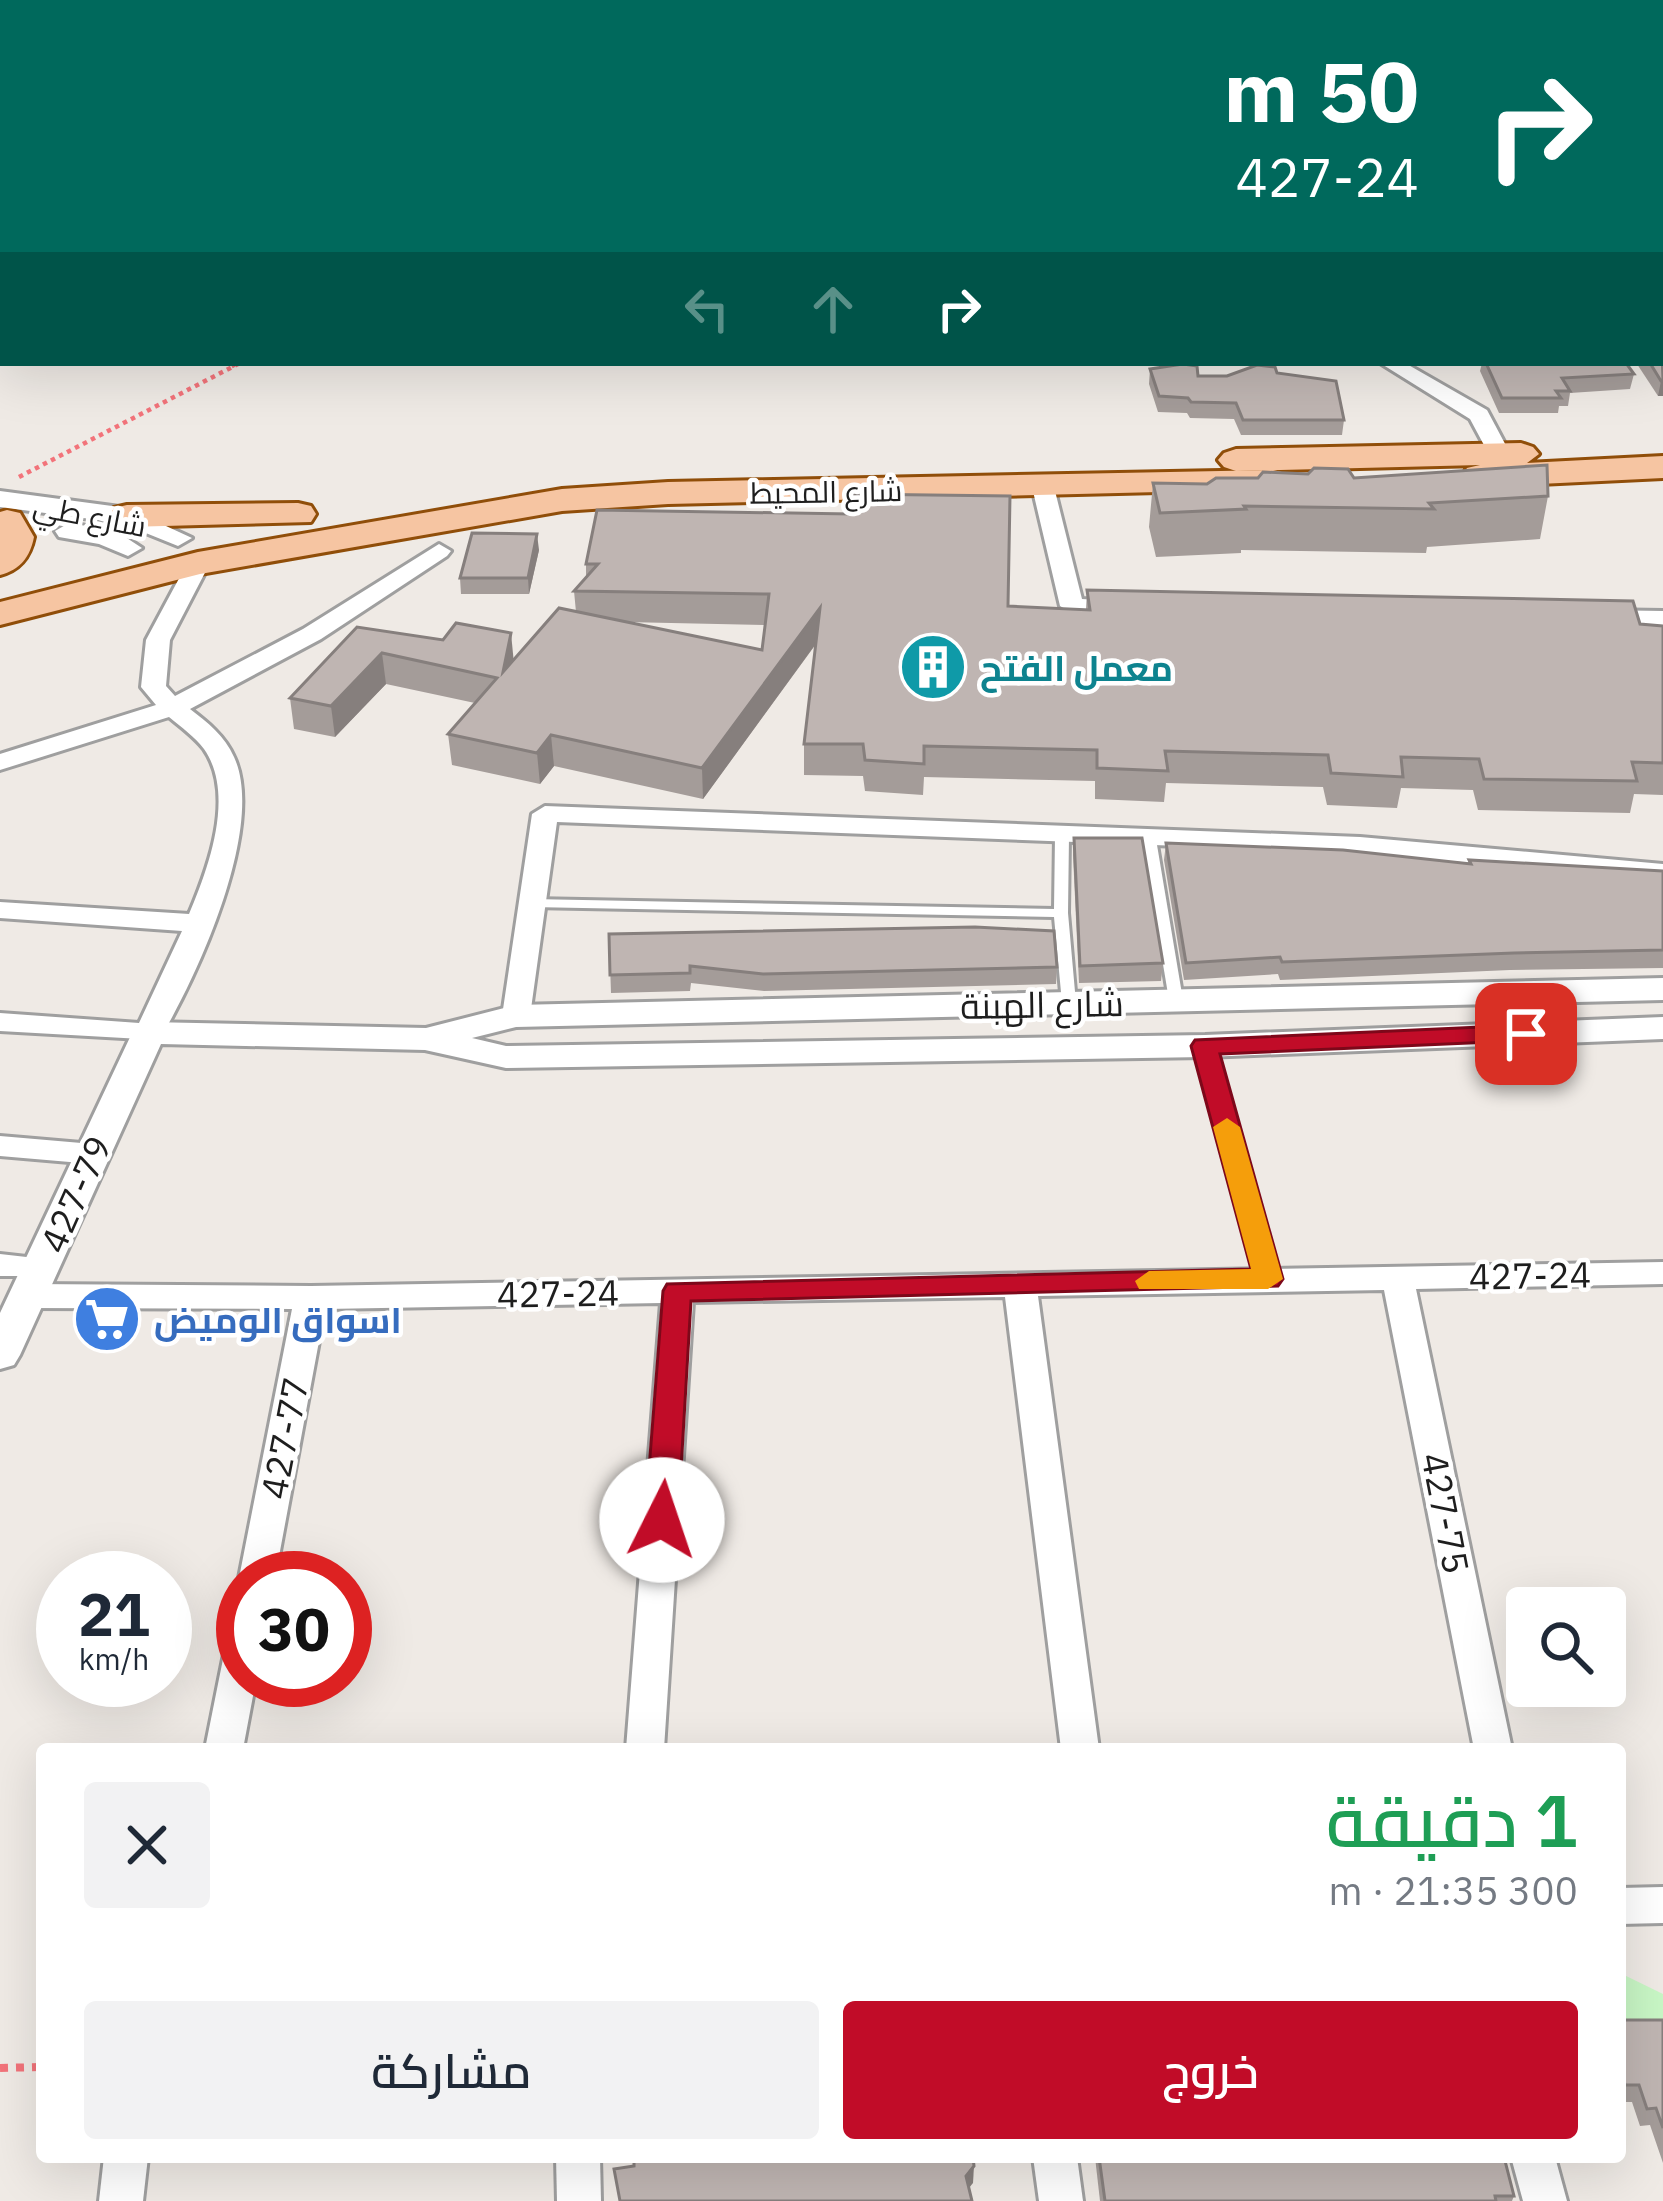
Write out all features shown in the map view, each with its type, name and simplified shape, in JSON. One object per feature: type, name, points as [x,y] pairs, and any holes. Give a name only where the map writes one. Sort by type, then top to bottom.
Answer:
[{"type":"main road","name":"شارع المحيط","points":[[0,614],[155,554],[298,514],[454,489],[642,468],[1500,455],[1663,444]]},
{"type":"main road","name":"شارع المحيط","points":[[0,578],[562,500],[668,493],[1518,475],[1663,466]]},
{"type":"main road","points":[[0,564],[13,551],[16,537],[2,513]]},
{"type":"main road","points":[[155,554],[298,514]]},
{"type":"street","points":[[1395,366],[1479,416],[1500,455]]},
{"type":"street","points":[[1043,487],[1072,606],[1143,607]]},
{"type":"street","name":"شارع طي","points":[[2,513],[106,537],[155,554]]},
{"type":"street","points":[[0,762],[172,708],[312,634],[439,550]]},
{"type":"street","points":[[0,1022],[149,1033],[221,864],[231,786],[223,758],[206,734],[153,687],[158,640],[155,554]]},
{"type":"street","points":[[1568,616],[1663,618]]},
{"type":"street","points":[[515,1016],[545,814],[1360,845],[1663,872]]},
{"type":"street","points":[[0,910],[196,923]]},
{"type":"street","name":"شارع الهبنة","points":[[425,1040],[515,1016],[1663,989]]},
{"type":"street","name":"شارع الهبنة","points":[[149,1033],[425,1040],[506,1058],[1205,1046],[1663,1028]]},
{"type":"street","name":"427-79","points":[[0,1355],[149,1033]]},
{"type":"street","points":[[0,1146],[93,1154]]},
{"type":"street","name":"427-24","points":[[0,1265],[35,1282],[311,1298],[1663,1273]]},
{"type":"street","name":"427-75","points":[[1398,1278],[1492,1743]]},
{"type":"street","points":[[1020,1285],[1079,1743]]},
{"type":"street","points":[[645,1743],[677,1291]]},
{"type":"street","name":"427-77","points":[[262,1551],[311,1298]]},
{"type":"street","points":[[225,1743],[232,1707]]},
{"type":"street","points":[[1626,1906],[1663,1905]]},
{"type":"street","points":[[121,2201],[125,2163]]},
{"type":"street","points":[[578,2163],[579,2201]]},
{"type":"street","points":[[1056,2163],[1061,2201]]},
{"type":"street","points":[[1535,2163],[1546,2201]]},
{"type":"lane","points":[[1061,836],[1061,913],[1069,1003]]},
{"type":"lane","points":[[1150,839],[1176,1000]]},
{"type":"lane","points":[[531,903],[1061,913]]},
{"type":"lane","points":[[1205,1046],[1268,1279]]},
{"type":"path","points":[[20,476],[232,366]]},
{"type":"path","points":[[0,2068],[36,2067]]},
{"type":"green space","points":[[1626,1976],[1663,1994],[1663,2035],[1626,2034]]},
{"type":"building","points":[[1197,366],[1198,376],[1227,376],[1266,366],[1275,367],[1277,373],[1336,381],[1344,420],[1243,420],[1236,403],[1159,396],[1150,369]]},
{"type":"building","points":[[1487,366],[1628,366],[1634,374],[1562,378],[1570,391],[1556,391],[1561,398],[1502,398]]},
{"type":"building","points":[[1652,366],[1662,366],[1661,381]]},
{"type":"building","points":[[1547,465],[1548,496],[1429,503],[1434,509],[1244,506],[1246,509],[1160,513],[1153,483],[1207,484],[1216,478],[1258,478],[1263,472],[1308,474],[1314,468],[1348,469],[1354,478]]},
{"type":"building","points":[[850,494],[1010,496],[1008,606],[1090,610],[1087,590],[1633,601],[1640,624],[1663,626],[1663,763],[1632,762],[1637,781],[1484,779],[1479,759],[1401,757],[1403,777],[1331,773],[1328,755],[1165,751],[1168,771],[1097,768],[1097,750],[924,746],[924,764],[865,760],[863,744],[804,744],[820,608],[702,768],[551,735],[537,753],[448,734],[497,678],[382,653],[331,706],[290,698],[357,627],[443,640],[456,623],[511,633],[503,672],[559,608],[762,650],[769,594],[574,591],[598,564],[586,564],[597,510],[851,514]]},
{"type":"building","points":[[472,533],[537,534],[528,578],[460,578]]},
{"type":"building","points":[[1074,838],[1142,838],[1163,963],[1080,966]]},
{"type":"building","points":[[1166,843],[1343,850],[1471,864],[1469,860],[1663,871],[1663,950],[1186,963]]},
{"type":"building","points":[[975,927],[1054,931],[1057,967],[763,974],[690,966],[690,973],[610,975],[609,934]]},
{"type":"building","points":[[1626,2020],[1663,2020],[1663,2128],[1656,2108],[1647,2109],[1639,2085],[1626,2085]]},
{"type":"building","points":[[1100,2163],[1506,2163],[1514,2196],[1495,2196],[1496,2201],[1105,2201]]},
{"type":"building","points":[[974,2166],[966,2176],[972,2201],[620,2201],[614,2169]]},
{"type":"slow traffic","points":[[1149,1281],[1268,1279],[1227,1127]]},
{"type":"place","name":"معمل الفتح","points":[[933,667]]},
{"type":"place","name":"اسواق الوميض","points":[[107,1319]]},
{"type":"route","points":[[662,1520],[677,1291],[1268,1279],[1205,1046],[1526,1034]]}]
